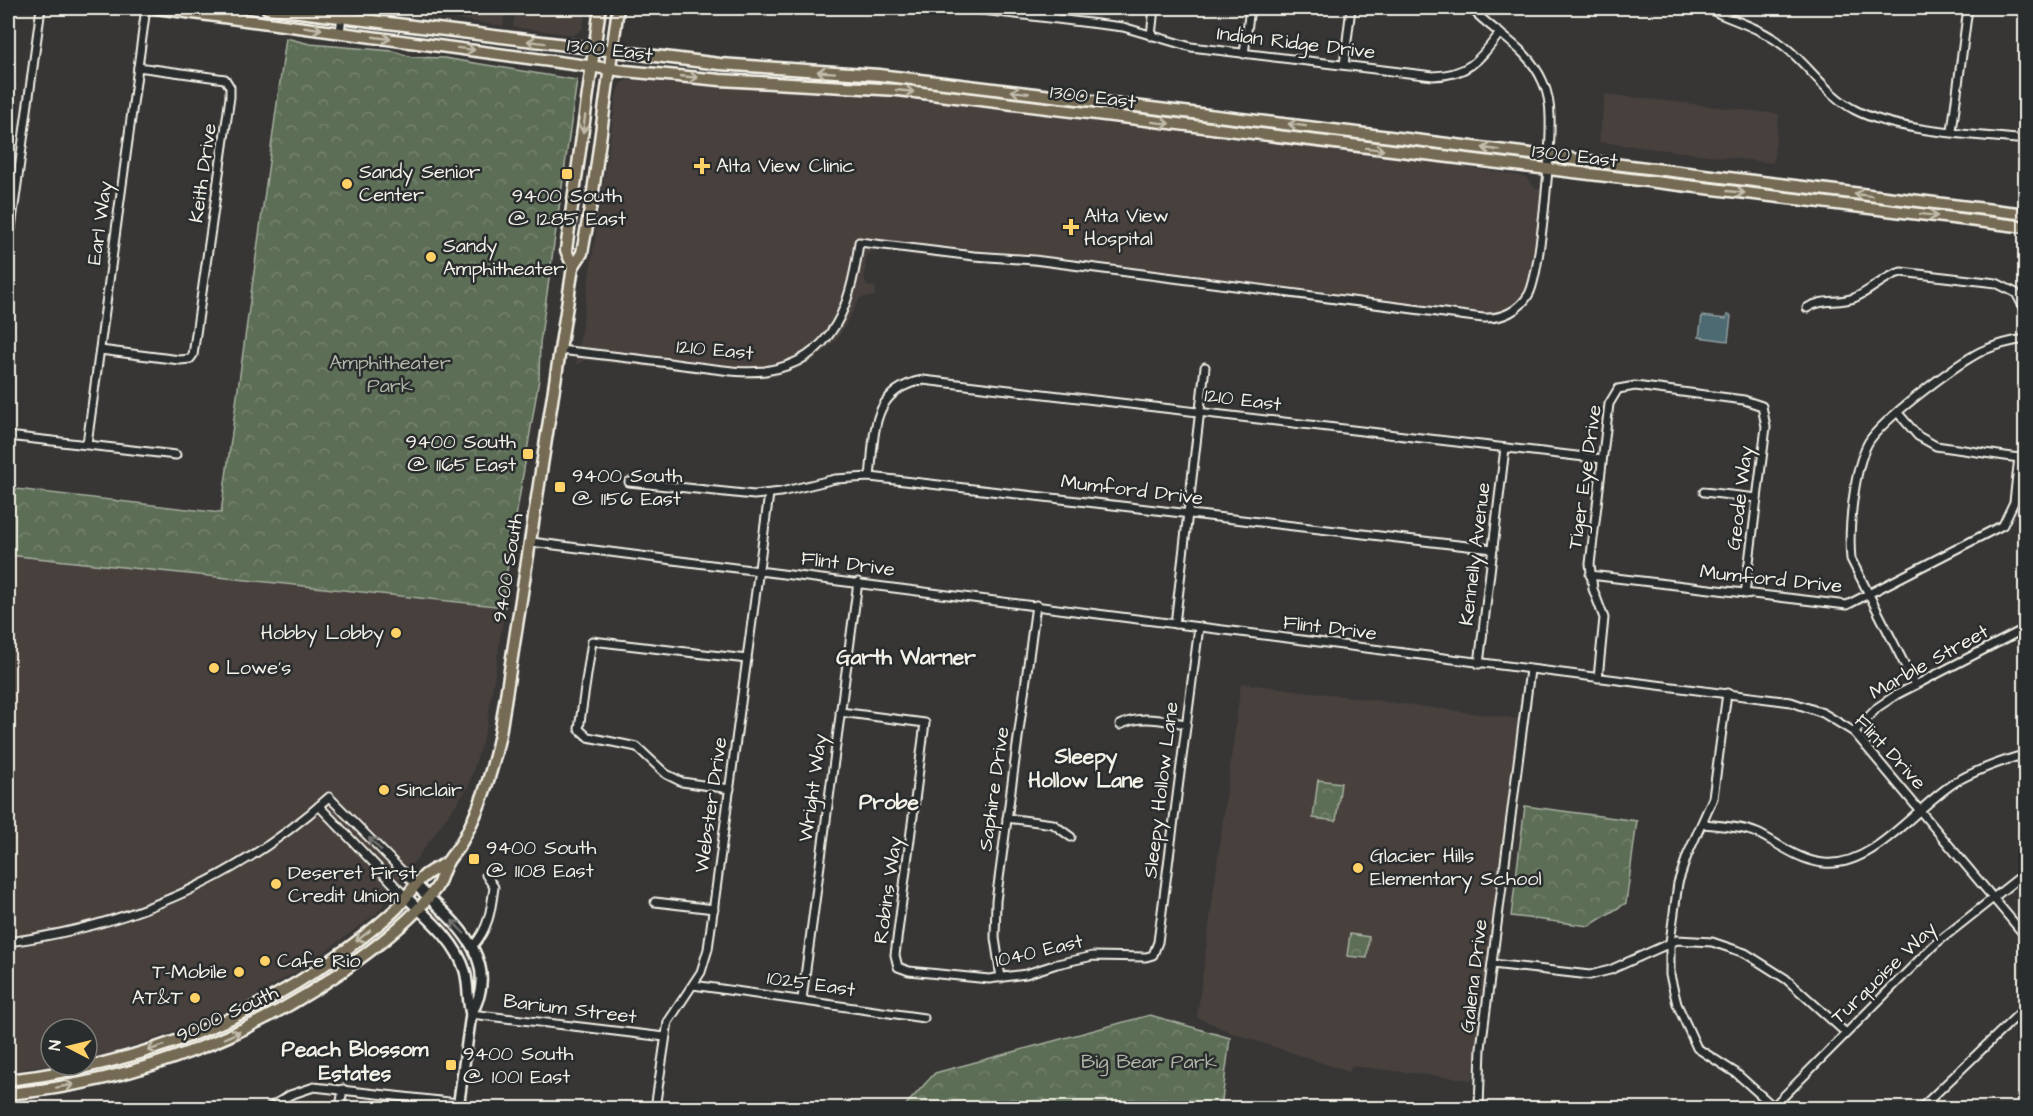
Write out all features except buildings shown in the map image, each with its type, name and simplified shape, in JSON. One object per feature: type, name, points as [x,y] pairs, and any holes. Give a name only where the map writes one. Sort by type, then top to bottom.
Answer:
[{"type":"main road","name":"1300 East","points":[[156,8],[610,69],[720,80],[898,90],[1547,171],[2025,227]]},
{"type":"main road","name":"1300 East","points":[[267,8],[342,13],[594,49],[720,64],[879,75],[2025,214]]},
{"type":"main road","name":"9400 South","points":[[573,267],[566,250],[600,8]]},
{"type":"main road","name":"9400 South","points":[[428,898],[438,886],[447,864],[473,820],[494,764],[573,267],[582,253],[618,8]]},
{"type":"main road","points":[[447,864],[424,875],[416,885],[460,929],[473,946],[480,978],[478,1002],[471,1014],[458,1106]]},
{"type":"main road","name":"9000 South","points":[[8,1080],[113,1061],[176,1042],[212,1027],[271,998],[319,969],[381,922],[416,885]]},
{"type":"main road","points":[[406,897],[458,953],[466,976],[467,1000],[471,1014]]},
{"type":"main road","name":"9000 South","points":[[8,1094],[54,1088],[158,1064],[222,1039],[282,1010],[331,979],[378,945],[428,898]]},
{"type":"street","points":[[8,250],[11,196],[41,8]]},
{"type":"street","name":"Earl Way","points":[[87,444],[146,8]]},
{"type":"street","name":"Indian Ridge Drive","points":[[965,8],[1123,27],[1178,44],[1244,54],[1433,76],[1455,76],[1481,58],[1500,33]]},
{"type":"street","points":[[1052,18],[1053,8]]},
{"type":"street","points":[[1150,36],[1154,8]]},
{"type":"street","points":[[1244,54],[1250,8]]},
{"type":"street","points":[[1344,66],[1351,8]]},
{"type":"street","points":[[1471,8],[1526,54],[1544,82],[1550,115],[1547,171]]},
{"type":"street","points":[[1707,8],[1754,26],[1772,37],[1799,59],[1824,87],[1852,108],[1885,122],[2025,140]]},
{"type":"street","points":[[1952,131],[1968,8]]},
{"type":"street","points":[[340,32],[342,13]]},
{"type":"street","name":"Keith Drive","points":[[100,350],[175,360],[190,359],[196,345],[229,82],[220,78],[138,68]]},
{"type":"street","name":"1210 East","points":[[561,350],[732,371],[766,371],[785,366],[810,354],[834,330],[852,289],[859,242],[1044,261],[1338,300],[1495,317],[1517,308],[1532,285],[1547,171]]},
{"type":"street","points":[[1807,308],[1826,300],[1855,297],[1889,275],[1901,272],[1996,283],[2016,293],[2025,312]]},
{"type":"street","points":[[1915,685],[1855,570],[1850,547],[1859,470],[1869,441],[1898,413],[1967,360],[1995,346],[2025,339]]},
{"type":"street","points":[[1175,624],[1205,367]]},
{"type":"street","name":"1210 East","points":[[870,477],[875,424],[885,401],[901,388],[923,380],[1602,459]]},
{"type":"street","name":"Tiger Eye Drive","points":[[1598,678],[1604,618],[1590,575],[1609,404],[1618,389],[1635,386],[1744,400],[1762,406]]},
{"type":"street","name":"Geode Way","points":[[1745,594],[1766,427],[1762,406]]},
{"type":"street","points":[[1898,413],[1918,436],[1936,446],[2022,458]]},
{"type":"street","points":[[8,436],[176,455]]},
{"type":"street","name":"Kennelly Avenue","points":[[1479,664],[1505,448]]},
{"type":"street","name":"Mumford Drive","points":[[1590,575],[1838,605],[1856,603],[2003,525],[2014,502],[2022,458]]},
{"type":"street","name":"Mumford Drive","points":[[629,482],[737,494],[769,494],[835,479],[870,477],[1493,549]]},
{"type":"street","points":[[1704,492],[1757,498]]},
{"type":"street","name":"Webster Drive","points":[[655,1108],[665,1037],[674,1011],[693,985],[705,962],[769,494]]},
{"type":"street","name":"Flint Drive","points":[[531,542],[858,582],[1479,664],[1775,699],[1808,706],[1854,732],[2025,937]]},
{"type":"street","name":"Wright Way","points":[[801,999],[858,582]]},
{"type":"street","name":"Saphire Drive","points":[[1001,978],[994,920],[1036,605]]},
{"type":"street","name":"Sleepy Hollow Lane","points":[[1153,955],[1160,932],[1199,627]]},
{"type":"street","name":"Marble Street","points":[[1854,732],[1878,707],[1915,685],[2025,628]]},
{"type":"street","points":[[730,789],[682,782],[666,774],[637,747],[588,737],[579,729],[592,641],[747,659]]},
{"type":"street","name":"Galena Drive","points":[[1479,1108],[1478,1080],[1530,670]]},
{"type":"street","points":[[1727,693],[1715,786],[1703,824],[1682,869],[1670,942],[1672,990],[1697,1048],[1736,1073],[1774,1108]]},
{"type":"street","name":"Robins Way","points":[[840,712],[925,723],[895,955],[898,967]]},
{"type":"street","points":[[1120,725],[1130,720],[1143,718],[1186,724]]},
{"type":"street","points":[[1703,824],[1750,831],[1811,861],[1835,863],[1848,861],[1871,850],[1945,789],[1971,774],[2025,754]]},
{"type":"street","points":[[8,942],[85,929],[175,898],[247,860],[329,797],[416,885]]},
{"type":"street","points":[[319,806],[406,897]]},
{"type":"street","points":[[1007,818],[1053,824],[1071,837]]},
{"type":"street","name":"Turquoise Way","points":[[1774,1108],[1934,945],[2025,872]]},
{"type":"street","points":[[473,946],[485,932],[489,920],[494,887],[486,875]]},
{"type":"street","points":[[655,902],[714,909]]},
{"type":"street","points":[[1492,964],[1590,975],[1610,970],[1683,938],[1712,942],[1745,953],[1803,993],[1846,1033]]},
{"type":"street","name":"1040 East","points":[[898,967],[909,971],[961,977],[1001,978],[1026,974],[1056,964],[1093,956],[1153,955]]},
{"type":"street","name":"1025 East","points":[[693,985],[924,1018]]},
{"type":"street","points":[[1921,1108],[2025,1007]]},
{"type":"street","name":"Barium Street","points":[[471,1014],[665,1037]]},
{"type":"street","points":[[269,1108],[305,1089],[314,1087],[343,1089],[458,1106]]},
{"type":"street","points":[[340,1108],[343,1089]]},
{"type":"shaded area","points":[[430,8],[505,8],[503,26],[429,15]]},
{"type":"shaded area","points":[[516,8],[586,8],[583,28],[574,35],[513,27]]},
{"type":"shaded area","name":"Alta View Hospital","points":[[628,80],[914,98],[1430,161],[1526,177],[1535,188],[1549,190],[1537,287],[1523,310],[1506,321],[1493,324],[1021,265],[970,262],[944,257],[944,260],[876,249],[867,255],[864,278],[867,286],[876,287],[875,296],[860,298],[838,338],[814,360],[795,370],[774,377],[752,379],[585,360],[576,365],[617,92],[621,83]]},
{"type":"shaded area","points":[[1605,94],[1779,114],[1773,163],[1599,142]]},
{"type":"shaded area","points":[[8,555],[505,607],[487,725],[468,788],[377,913],[306,966],[248,1000],[197,1024],[115,1052],[99,1055],[99,1017],[39,1017],[39,1067],[8,1071]]},
{"type":"shaded area","name":"Glacier Hills Elementary School","points":[[1241,683],[1518,719],[1472,1080],[1352,1066],[1349,1072],[1230,1032],[1197,1017]]},
{"type":"green space","name":"Amphitheater Park","points":[[286,38],[310,44],[393,51],[412,57],[444,58],[577,80],[540,343],[539,379],[504,589],[505,607],[8,555],[8,488],[221,513]]},
{"type":"green space","points":[[1318,780],[1341,783],[1336,821],[1313,818]]},
{"type":"green space","points":[[1525,806],[1637,821],[1626,903],[1589,926],[1511,916]]},
{"type":"green space","points":[[1350,934],[1369,937],[1367,958],[1347,956]]},
{"type":"green space","name":"Big Bear Park","points":[[1150,1015],[1230,1038],[1221,1108],[903,1108],[935,1073]]},
{"type":"water","points":[[1727,315],[1731,316],[1728,341],[1699,337],[1702,316],[1726,319]]},
{"type":"place","name":"Alta View Clinic","points":[[702,166]]},
{"type":"place","name":"9400 South @ 1285 East","points":[[567,174]]},
{"type":"place","name":"Sandy Senior Center","points":[[347,184]]},
{"type":"place","name":"Alta View Hospital","points":[[1071,227]]},
{"type":"place","name":"Sandy Amphitheater","points":[[431,257]]},
{"type":"place","name":"9400 South @ 1165 East","points":[[528,454]]},
{"type":"place","name":"9400 South @ 1156 East","points":[[560,487]]},
{"type":"place","name":"Hobby Lobby","points":[[396,633]]},
{"type":"place","name":"Lowe's","points":[[214,668]]},
{"type":"place","name":"Sinclair","points":[[384,790]]},
{"type":"place","name":"9400 South @ 1108 East","points":[[474,859]]},
{"type":"place","name":"Glacier Hills Elementary School","points":[[1358,868]]},
{"type":"place","name":"Deseret First Credit Union","points":[[276,884]]},
{"type":"place","name":"Cafe Rio","points":[[265,961]]},
{"type":"place","name":"T-Mobile","points":[[239,972]]},
{"type":"place","name":"AT&T","points":[[195,998]]},
{"type":"place","name":"9400 South @ 1001 East","points":[[451,1065]]},
{"type":"district","name":"Garth Warner","points":[[906,657]]},
{"type":"district","name":"Sleepy Hollow Lane","points":[[1086,768]]},
{"type":"district","name":"Probe","points":[[889,802]]},
{"type":"district","name":"Peach Blossom Estates","points":[[355,1061]]}]
